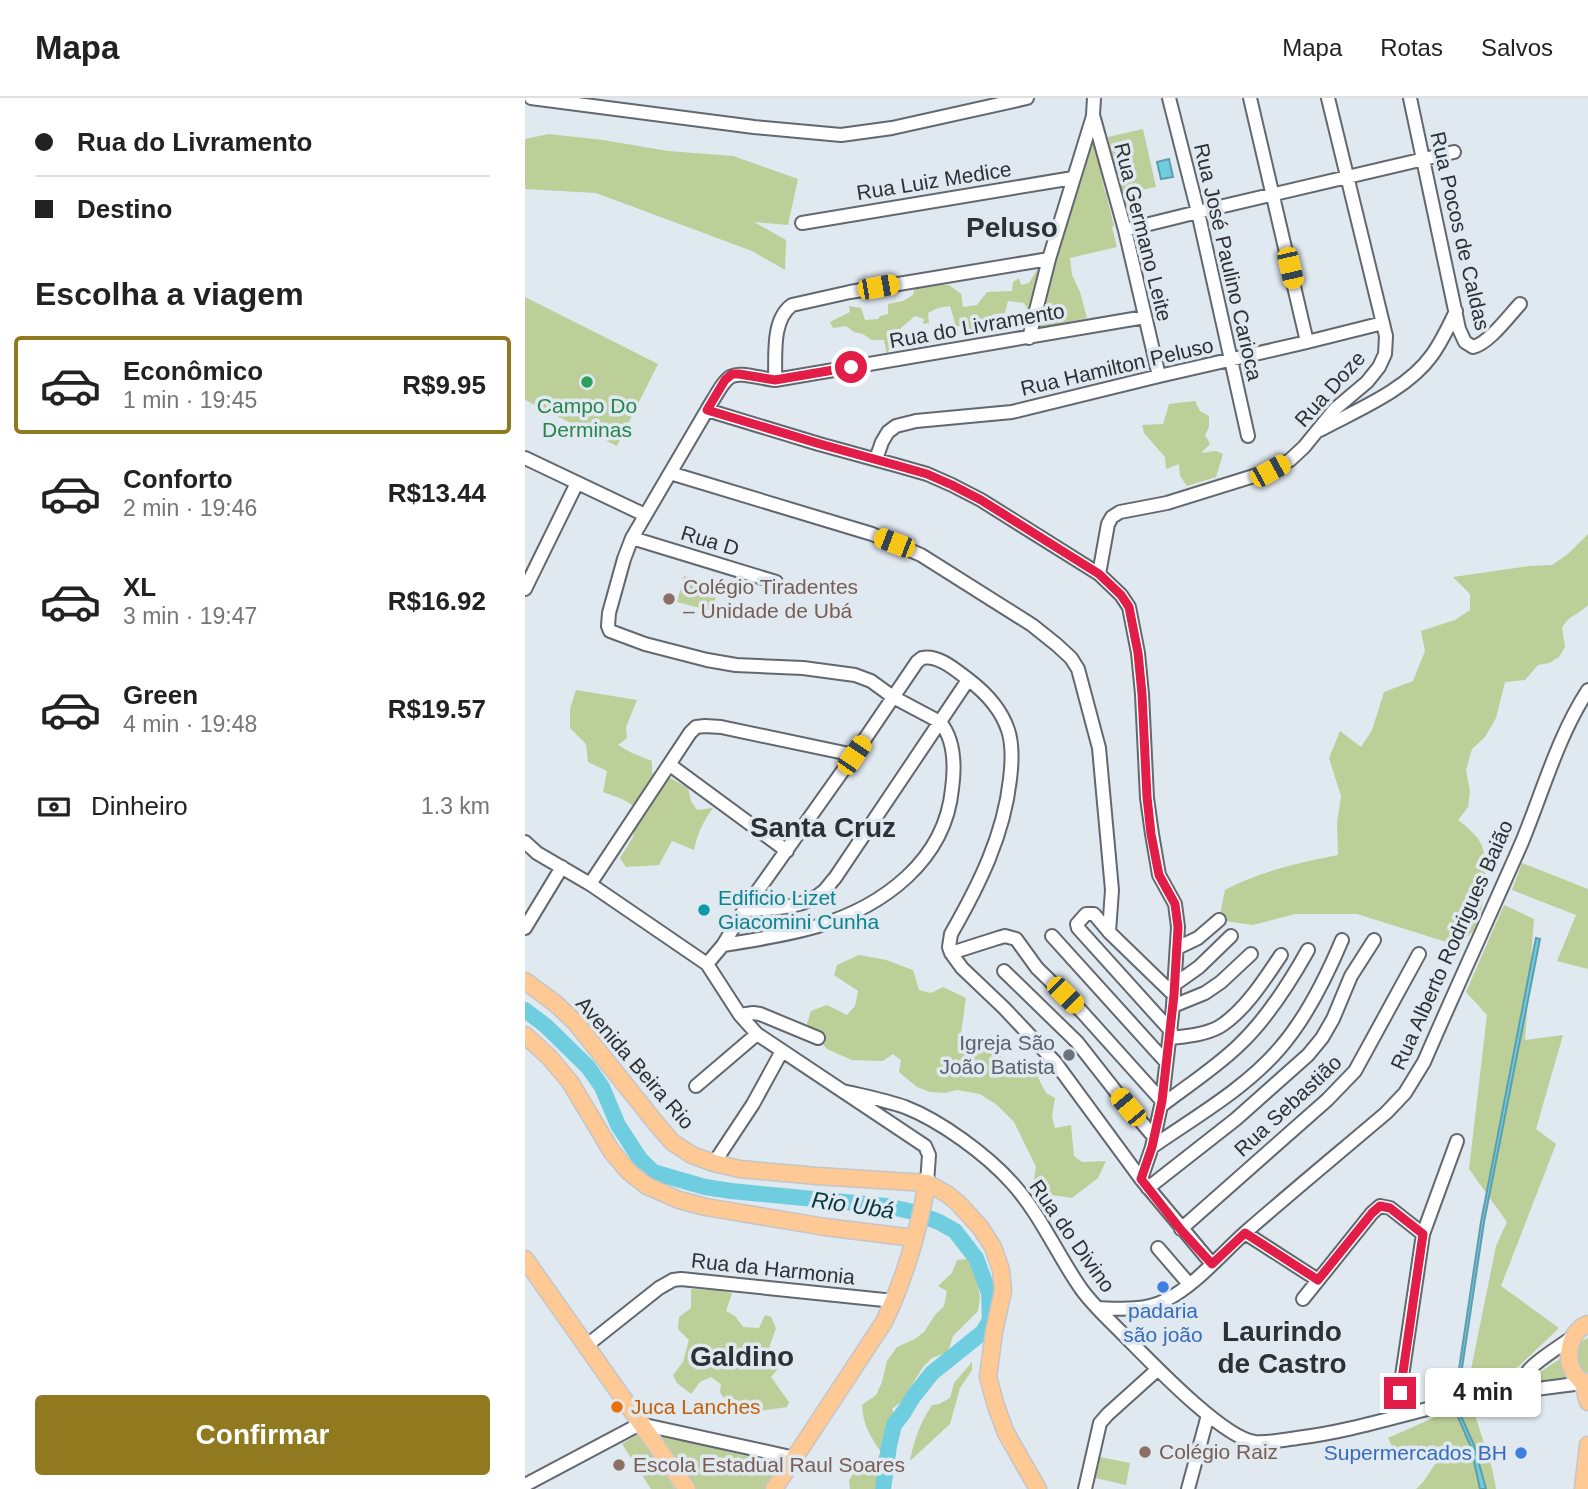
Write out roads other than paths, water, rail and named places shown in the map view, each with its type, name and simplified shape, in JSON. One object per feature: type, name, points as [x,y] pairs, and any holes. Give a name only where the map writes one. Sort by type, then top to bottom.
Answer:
[{"type":"main road","name":"Avenida Beira Rio","points":[[525,981],[576,1023],[672,1142],[692,1155],[740,1169],[926,1187]]},
{"type":"main road","points":[[525,1035],[549,1057],[569,1082],[612,1152],[629,1172],[647,1186],[679,1200],[706,1207],[825,1227],[915,1234]]},
{"type":"main road","points":[[774,1489],[874,1338],[894,1301],[915,1234],[926,1187],[947,1194],[958,1203],[980,1227],[993,1247],[1001,1270],[1003,1291],[993,1332],[988,1377],[1006,1433],[1038,1489]]},
{"type":"main road","points":[[525,1259],[687,1489]]},
{"type":"main road","points":[[1583,1324],[1570,1348],[1570,1366],[1574,1374],[1585,1382],[1588,1402]]},
{"type":"main road","points":[[1583,1489],[1588,1445]]},
{"type":"street","points":[[531,98],[754,127],[841,135],[892,128],[1027,98]]},
{"type":"street","name":"Rua Germano Leite","points":[[1094,98],[1093,115],[1125,230],[1159,376]]},
{"type":"street","name":"Rua José Paulino Carioca","points":[[1168,98],[1198,212],[1248,436]]},
{"type":"street","points":[[1250,98],[1307,342]]},
{"type":"street","name":"Rua Doze","points":[[1099,574],[1108,524],[1112,517],[1270,471],[1290,460],[1335,409],[1367,382],[1379,367],[1385,354],[1386,336],[1328,98]]},
{"type":"street","name":"Rua Pocos de Caldas","points":[[1410,98],[1462,337],[1468,346],[1479,346],[1520,304]]},
{"type":"street","points":[[1029,338],[1049,259],[1093,115]]},
{"type":"street","points":[[1125,230],[1454,152]]},
{"type":"street","name":"Rua Luiz Medice","points":[[801,223],[1073,178]]},
{"type":"street","points":[[775,380],[778,329],[786,310],[792,305],[850,292],[1049,259]]},
{"type":"street","points":[[1316,432],[1384,396],[1413,375],[1431,356],[1456,311]]},
{"type":"street","name":"Rua do Livramento","points":[[707,410],[725,380],[732,374],[775,380],[1145,317]]},
{"type":"street","name":"Rua Hamilton Peluso","points":[[876,459],[888,432],[896,426],[916,421],[1012,412],[1383,323]]},
{"type":"street","points":[[723,945],[819,925],[875,901],[898,885],[920,863],[937,840],[948,816],[954,768],[950,740],[940,722],[893,697],[871,681],[855,675],[813,668],[736,665],[707,660],[645,644],[610,631],[609,613],[632,538],[707,410],[927,474],[952,485],[981,500],[1099,574],[1121,595],[1129,607],[1140,680],[1151,834],[1159,875],[1175,904],[1177,914],[1170,1034],[1161,1103],[1145,1183]]},
{"type":"street","points":[[525,458],[645,515]]},
{"type":"street","points":[[670,474],[872,534],[912,551],[1032,625],[1071,658],[1079,668],[1099,748],[1112,890],[1109,932]]},
{"type":"street","points":[[525,589],[577,483]]},
{"type":"street","name":"Rua D","points":[[632,538],[776,582]]},
{"type":"street","points":[[707,964],[723,945],[744,910],[913,667],[922,658],[933,657],[968,680],[991,700],[1009,732],[1011,749],[1009,788],[998,836],[987,866],[951,934],[951,953],[962,968],[1055,1062],[1181,1230],[1212,1264]]},
{"type":"street","points":[[744,910],[779,908],[811,899],[824,891],[968,680]]},
{"type":"street","name":"Rua Alberto Rodrigues Baião","points":[[1097,1308],[1142,1307],[1164,1301],[1189,1284],[1386,1113],[1405,1093],[1416,1076],[1522,840],[1562,740],[1588,690]]},
{"type":"street","points":[[590,884],[689,733],[696,727],[721,727],[854,755]]},
{"type":"street","points":[[670,765],[786,851]]},
{"type":"street","points":[[525,842],[531,851],[590,884],[707,964],[740,1015],[757,1034],[918,1140],[929,1155],[926,1187]]},
{"type":"street","points":[[525,928],[562,867]]},
{"type":"street","points":[[1170,1034],[1078,928],[1077,924],[1086,914],[1092,913],[1098,917],[1109,932],[1174,995],[1205,993],[1251,954]]},
{"type":"street","points":[[1177,948],[1198,938],[1219,919]]},
{"type":"street","points":[[951,953],[1005,936],[1016,939],[1037,968],[1082,1012],[1161,1103]]},
{"type":"street","points":[[1052,936],[1166,1062]]},
{"type":"street","points":[[1174,995],[1231,936]]},
{"type":"street","points":[[1153,1142],[1229,1094],[1256,1073],[1280,1048],[1315,997],[1342,940]]},
{"type":"street","points":[[1145,1183],[1236,1119],[1308,1055],[1328,1028],[1352,976],[1374,940]]},
{"type":"street","points":[[1161,1103],[1241,1044],[1288,985],[1308,950]]},
{"type":"street","name":"Rua Sebastião","points":[[1181,1230],[1327,1100],[1355,1071],[1419,954]]},
{"type":"street","points":[[1170,1034],[1202,1033],[1218,1028],[1232,1017],[1252,994],[1280,955]]},
{"type":"street","points":[[1004,971],[1077,1042],[1153,1142]]},
{"type":"street","points":[[740,1015],[760,1014],[818,1038]]},
{"type":"street","points":[[696,1086],[757,1034]]},
{"type":"street","points":[[714,1163],[753,1104],[782,1051]]},
{"type":"street","name":"Rua do Divino","points":[[843,1091],[904,1107],[934,1121],[991,1163],[1012,1183],[1035,1212],[1068,1269],[1097,1308],[1208,1415],[1246,1440],[1266,1442],[1311,1437],[1397,1417]]},
{"type":"street","points":[[1457,1142],[1423,1234],[1397,1417],[1468,1400],[1585,1382]]},
{"type":"street","points":[[1303,1299],[1380,1206],[1390,1208],[1423,1234]]},
{"type":"street","points":[[1245,1233],[1318,1280]]},
{"type":"street","points":[[1158,1248],[1189,1284]]},
{"type":"street","name":"Rua da Harmonia","points":[[586,1346],[673,1280],[894,1301]]},
{"type":"street","points":[[1529,1390],[1526,1378],[1531,1368],[1583,1324]]},
{"type":"street","points":[[1085,1489],[1100,1423],[1158,1369]]},
{"type":"street","points":[[1188,1489],[1208,1415]]},
{"type":"street","points":[[525,1485],[640,1424],[795,1458]]},
{"type":"water","points":[[1169,159],[1173,177],[1161,179],[1157,162]]},
{"type":"water","points":[[1536,938],[1540,939],[1484,1222],[1459,1388],[1461,1416],[1474,1445],[1486,1489],[1480,1489],[1471,1447],[1458,1417],[1456,1389],[1481,1222]]},
{"type":"waterway","name":"Rio Ubá","points":[[525,1010],[546,1026],[588,1067],[602,1087],[618,1125],[640,1159],[653,1172],[705,1187],[887,1206],[913,1212],[955,1231],[976,1258],[989,1293],[990,1320],[983,1332],[932,1373],[894,1425],[883,1489]]},
{"type":"place","name":"Campo Do Derminas","points":[[587,382]]},
{"type":"place","name":"Colégio Tiradentes – Unidade de Ubá","points":[[669,599]]},
{"type":"place","name":"Edificio Lizet Giacomini Cunha","points":[[704,910]]},
{"type":"place","name":"Igreja São João Batista","points":[[1069,1055]]},
{"type":"place","name":"padaria são joão","points":[[1163,1287]]},
{"type":"place","name":"Juca Lanches","points":[[617,1407]]},
{"type":"place","name":"Colégio Raiz","points":[[1145,1452]]},
{"type":"place","name":"Supermercados BH","points":[[1521,1453]]},
{"type":"place","name":"Escola Estadual Raul Soares","points":[[619,1465]]},
{"type":"district","name":"Peluso","points":[[1012,227]]},
{"type":"district","name":"Santa Cruz","points":[[823,827]]},
{"type":"district","name":"Laurindo de Castro","points":[[1282,1347]]},
{"type":"district","name":"Galdino","points":[[742,1356]]}]
